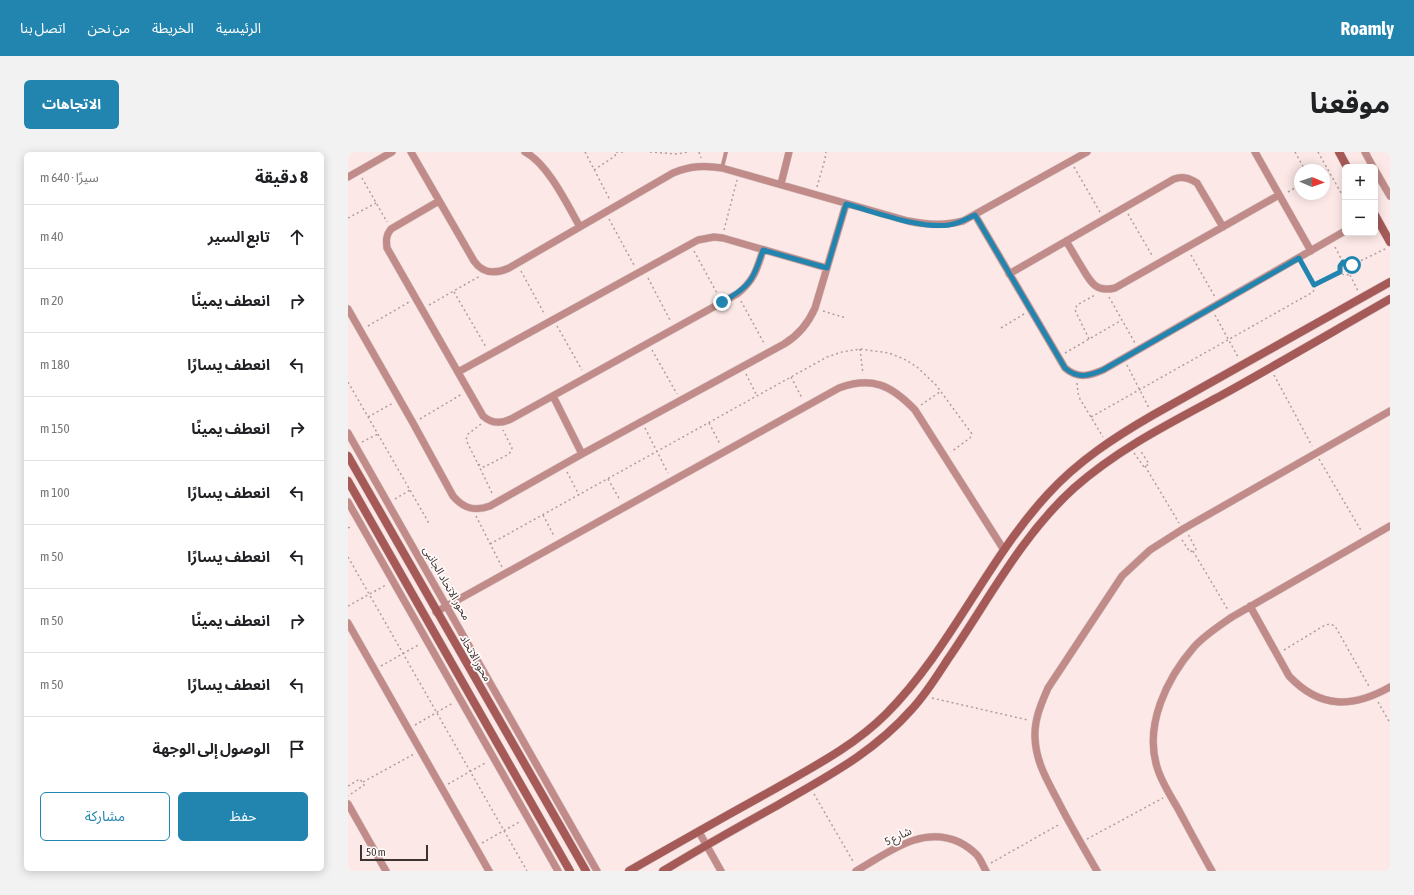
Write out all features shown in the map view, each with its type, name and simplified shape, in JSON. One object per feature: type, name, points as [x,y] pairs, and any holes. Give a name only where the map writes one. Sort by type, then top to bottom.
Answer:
[{"type":"street","points":[[348,177],[392,152]]},
{"type":"street","points":[[411,152],[474,261],[482,270],[495,273],[502,272],[672,173],[682,169],[703,166],[722,168],[908,221],[936,226],[950,225],[963,221],[1086,152]]},
{"type":"street","points":[[526,152],[535,158],[545,170],[580,226]]},
{"type":"street","points":[[781,184],[788,152]]},
{"type":"street","points":[[1255,152],[1311,251]]},
{"type":"street","points":[[1339,152],[1345,164]]},
{"type":"street","points":[[1365,152],[1371,164]]},
{"type":"street","points":[[1378,175],[1390,196]]},
{"type":"street","points":[[1009,274],[1179,177],[1186,177],[1197,183],[1223,227]]},
{"type":"street","points":[[1066,241],[1090,282],[1095,286],[1105,289],[1115,288],[1280,196]]},
{"type":"street","points":[[439,201],[390,229],[387,234],[387,248],[483,416],[494,423],[500,423],[511,419],[737,294],[748,285],[756,273],[763,250]]},
{"type":"street","points":[[348,309],[400,399],[453,496],[465,507],[482,509],[641,421],[743,367],[795,337],[810,319],[815,308],[846,204]]},
{"type":"street","points":[[975,215],[1065,368],[1069,372],[1079,376],[1095,374],[1342,234]]},
{"type":"street","points":[[1378,220],[1390,242]]},
{"type":"street","points":[[458,372],[690,244],[706,238],[723,238],[827,268]]},
{"type":"street","points":[[629,871],[837,753],[871,728],[901,698],[927,666],[1025,520],[1049,492],[1076,466],[1106,443],[1153,415],[1243,366],[1390,282]]},
{"type":"street","points":[[664,871],[706,845],[847,765],[876,744],[898,724],[923,696],[1004,574],[1045,519],[1071,491],[1090,474],[1132,445],[1390,299]]},
{"type":"street","points":[[436,612],[839,388],[864,382],[879,384],[892,389],[903,397],[915,410],[1004,550]]},
{"type":"street","points":[[553,396],[582,454]]},
{"type":"street","points":[[1097,871],[1067,820],[1041,768],[1036,753],[1036,721],[1040,706],[1048,688],[1122,576],[1150,550],[1182,529],[1390,411]]},
{"type":"street","name":"محور الاتحاد الجانبى","points":[[348,433],[597,871]]},
{"type":"street","name":"محور الاتحاد","points":[[348,456],[436,612],[586,871]]},
{"type":"street","points":[[348,481],[570,871]]},
{"type":"street","points":[[348,502],[558,871]]},
{"type":"street","points":[[1212,871],[1157,767],[1154,751],[1155,722],[1166,689],[1194,647],[1208,634],[1232,616],[1390,526]]},
{"type":"street","points":[[1250,606],[1289,676],[1307,692],[1318,697],[1341,702],[1374,696],[1390,687]]},
{"type":"street","points":[[348,623],[489,871]]},
{"type":"street","points":[[348,804],[386,871]]},
{"type":"street","points":[[698,832],[721,871]]},
{"type":"street","name":"شارع 5","points":[[857,870],[909,841],[923,837],[938,836],[952,839],[965,845],[976,854],[985,869]]},
{"type":"lane","points":[[722,168],[726,152]]},
{"type":"path","points":[[585,152],[614,207]]},
{"type":"path","points":[[594,170],[615,156],[616,152],[626,152]]},
{"type":"path","points":[[650,152],[677,154],[688,152]]},
{"type":"path","points":[[815,194],[826,159],[826,152]]},
{"type":"path","points":[[1295,152],[1302,164]]},
{"type":"path","points":[[1318,152],[1324,164]]},
{"type":"path","points":[[1071,161],[1104,219]]},
{"type":"path","points":[[358,171],[390,229]]},
{"type":"path","points":[[723,238],[738,173]]},
{"type":"path","points":[[1330,174],[1342,195]]},
{"type":"path","points":[[1280,196],[1294,188]]},
{"type":"path","points":[[348,218],[376,203]]},
{"type":"path","points":[[1125,207],[1157,264]]},
{"type":"path","points":[[605,212],[675,329]]},
{"type":"path","points":[[1331,240],[1343,262]]},
{"type":"path","points":[[690,244],[722,302]]},
{"type":"path","points":[[1352,265],[1390,246]]},
{"type":"path","points":[[1187,247],[1219,304]]},
{"type":"path","points":[[1091,417],[1313,292],[1315,290],[1314,285],[1299,258]]},
{"type":"path","points":[[1343,262],[1348,262],[1352,265]]},
{"type":"path","points":[[1340,272],[1340,266],[1343,262]]},
{"type":"path","points":[[516,264],[587,377]]},
{"type":"path","points":[[1340,272],[1344,275],[1349,274],[1353,270],[1352,265]]},
{"type":"path","points":[[422,308],[488,272]]},
{"type":"path","points":[[1314,285],[1340,272]]},
{"type":"path","points":[[1349,274],[1362,298]]},
{"type":"path","points":[[1089,339],[1075,313],[1076,308],[1105,289],[1139,349]]},
{"type":"path","points":[[454,291],[490,354]]},
{"type":"path","points":[[737,294],[769,352]]},
{"type":"path","points":[[360,330],[416,298]]},
{"type":"path","points":[[815,308],[846,318]]},
{"type":"path","points":[[1211,308],[1243,366]]},
{"type":"path","points":[[1001,328],[1030,310]]},
{"type":"path","points":[[1058,357],[1122,320]]},
{"type":"path","points":[[648,343],[680,400]]},
{"type":"path","points":[[860,349],[864,382]]},
{"type":"path","points":[[1123,358],[1153,415]]},
{"type":"path","points":[[743,367],[757,396]]},
{"type":"path","points":[[1079,376],[1077,387],[1078,393],[1106,443]]},
{"type":"path","points":[[791,377],[806,406]]},
{"type":"path","points":[[348,382],[430,525]]},
{"type":"path","points":[[413,423],[469,390]]},
{"type":"path","points":[[915,410],[941,391]]},
{"type":"path","points":[[368,417],[400,399]]},
{"type":"path","points":[[488,420],[468,434],[466,440],[497,502]]},
{"type":"path","points":[[641,421],[672,480]]},
{"type":"path","points":[[478,464],[484,466],[509,454],[511,451],[512,448],[500,423]]},
{"type":"path","points":[[708,423],[724,452]]},
{"type":"path","points":[[356,446],[378,434]]},
{"type":"path","points":[[1132,445],[1149,464],[1146,466]]},
{"type":"path","points":[[1132,445],[1143,467],[1146,466],[1182,529],[1196,547],[1193,551]]},
{"type":"path","points":[[562,464],[579,495]]},
{"type":"path","points":[[608,479],[624,507]]},
{"type":"path","points":[[388,503],[410,490]]},
{"type":"path","points":[[473,509],[505,573]]},
{"type":"path","points":[[543,515],[558,544]]},
{"type":"path","points":[[1182,529],[1189,551],[1193,551],[1232,616]]},
{"type":"path","points":[[348,557],[527,871]]},
{"type":"path","points":[[348,606],[393,581]]},
{"type":"path","points":[[1276,654],[1325,625],[1333,624],[1390,723]]},
{"type":"path","points":[[375,670],[426,640]]},
{"type":"path","points":[[923,696],[1036,721]]},
{"type":"path","points":[[408,729],[460,699]]},
{"type":"path","points":[[363,782],[420,751]]},
{"type":"path","points":[[442,788],[494,758]]},
{"type":"path","points":[[348,786],[360,779],[363,782]]},
{"type":"path","points":[[348,796],[364,787],[363,782]]},
{"type":"path","points":[[810,787],[857,870]]},
{"type":"path","points":[[1081,843],[1170,794]]},
{"type":"path","points":[[475,847],[527,817]]},
{"type":"path","points":[[985,869],[1067,820]]},
{"type":"route","points":[[722,302],[737,294],[751,281],[756,273],[763,250],[827,268],[846,204],[908,221],[936,226],[950,225],[975,215],[1065,368],[1069,372],[1079,376],[1084,376],[1095,374],[1103,370],[1299,258],[1314,285],[1340,272],[1339,269],[1343,262],[1346,261],[1352,265]]}]
